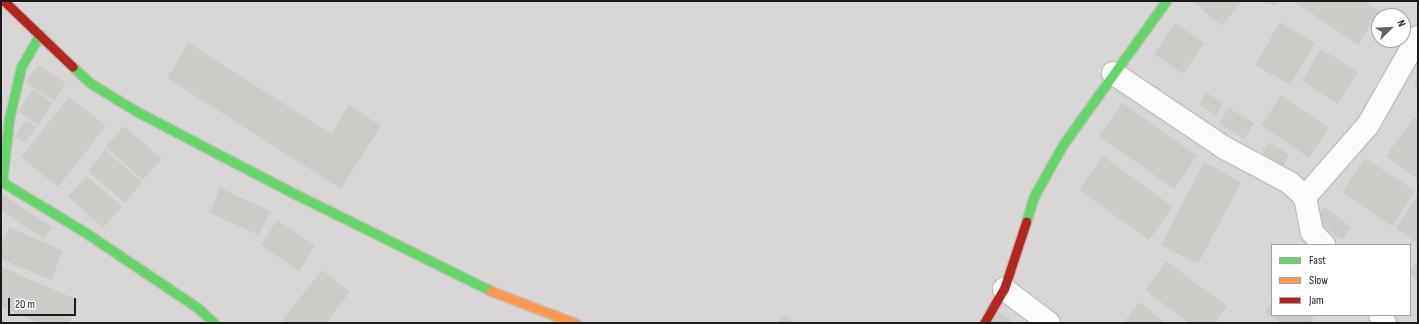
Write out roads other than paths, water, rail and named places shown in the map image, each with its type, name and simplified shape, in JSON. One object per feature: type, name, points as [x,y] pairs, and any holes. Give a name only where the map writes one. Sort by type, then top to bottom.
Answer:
[{"type":"street","points":[[4,1],[90,83],[136,111],[295,194],[500,296],[575,323]]},
{"type":"street","points":[[984,323],[1004,289],[1022,240],[1034,196],[1064,143],[1166,1]]},
{"type":"street","points":[[40,34],[21,67],[9,119],[2,183],[83,231],[198,308],[214,323]]},
{"type":"street","points":[[1305,197],[1368,125],[1418,37]]},
{"type":"street","points":[[1113,73],[1223,147],[1290,183],[1305,197],[1312,232],[1323,244]]},
{"type":"street","points":[[1004,289],[1049,323]]}]
